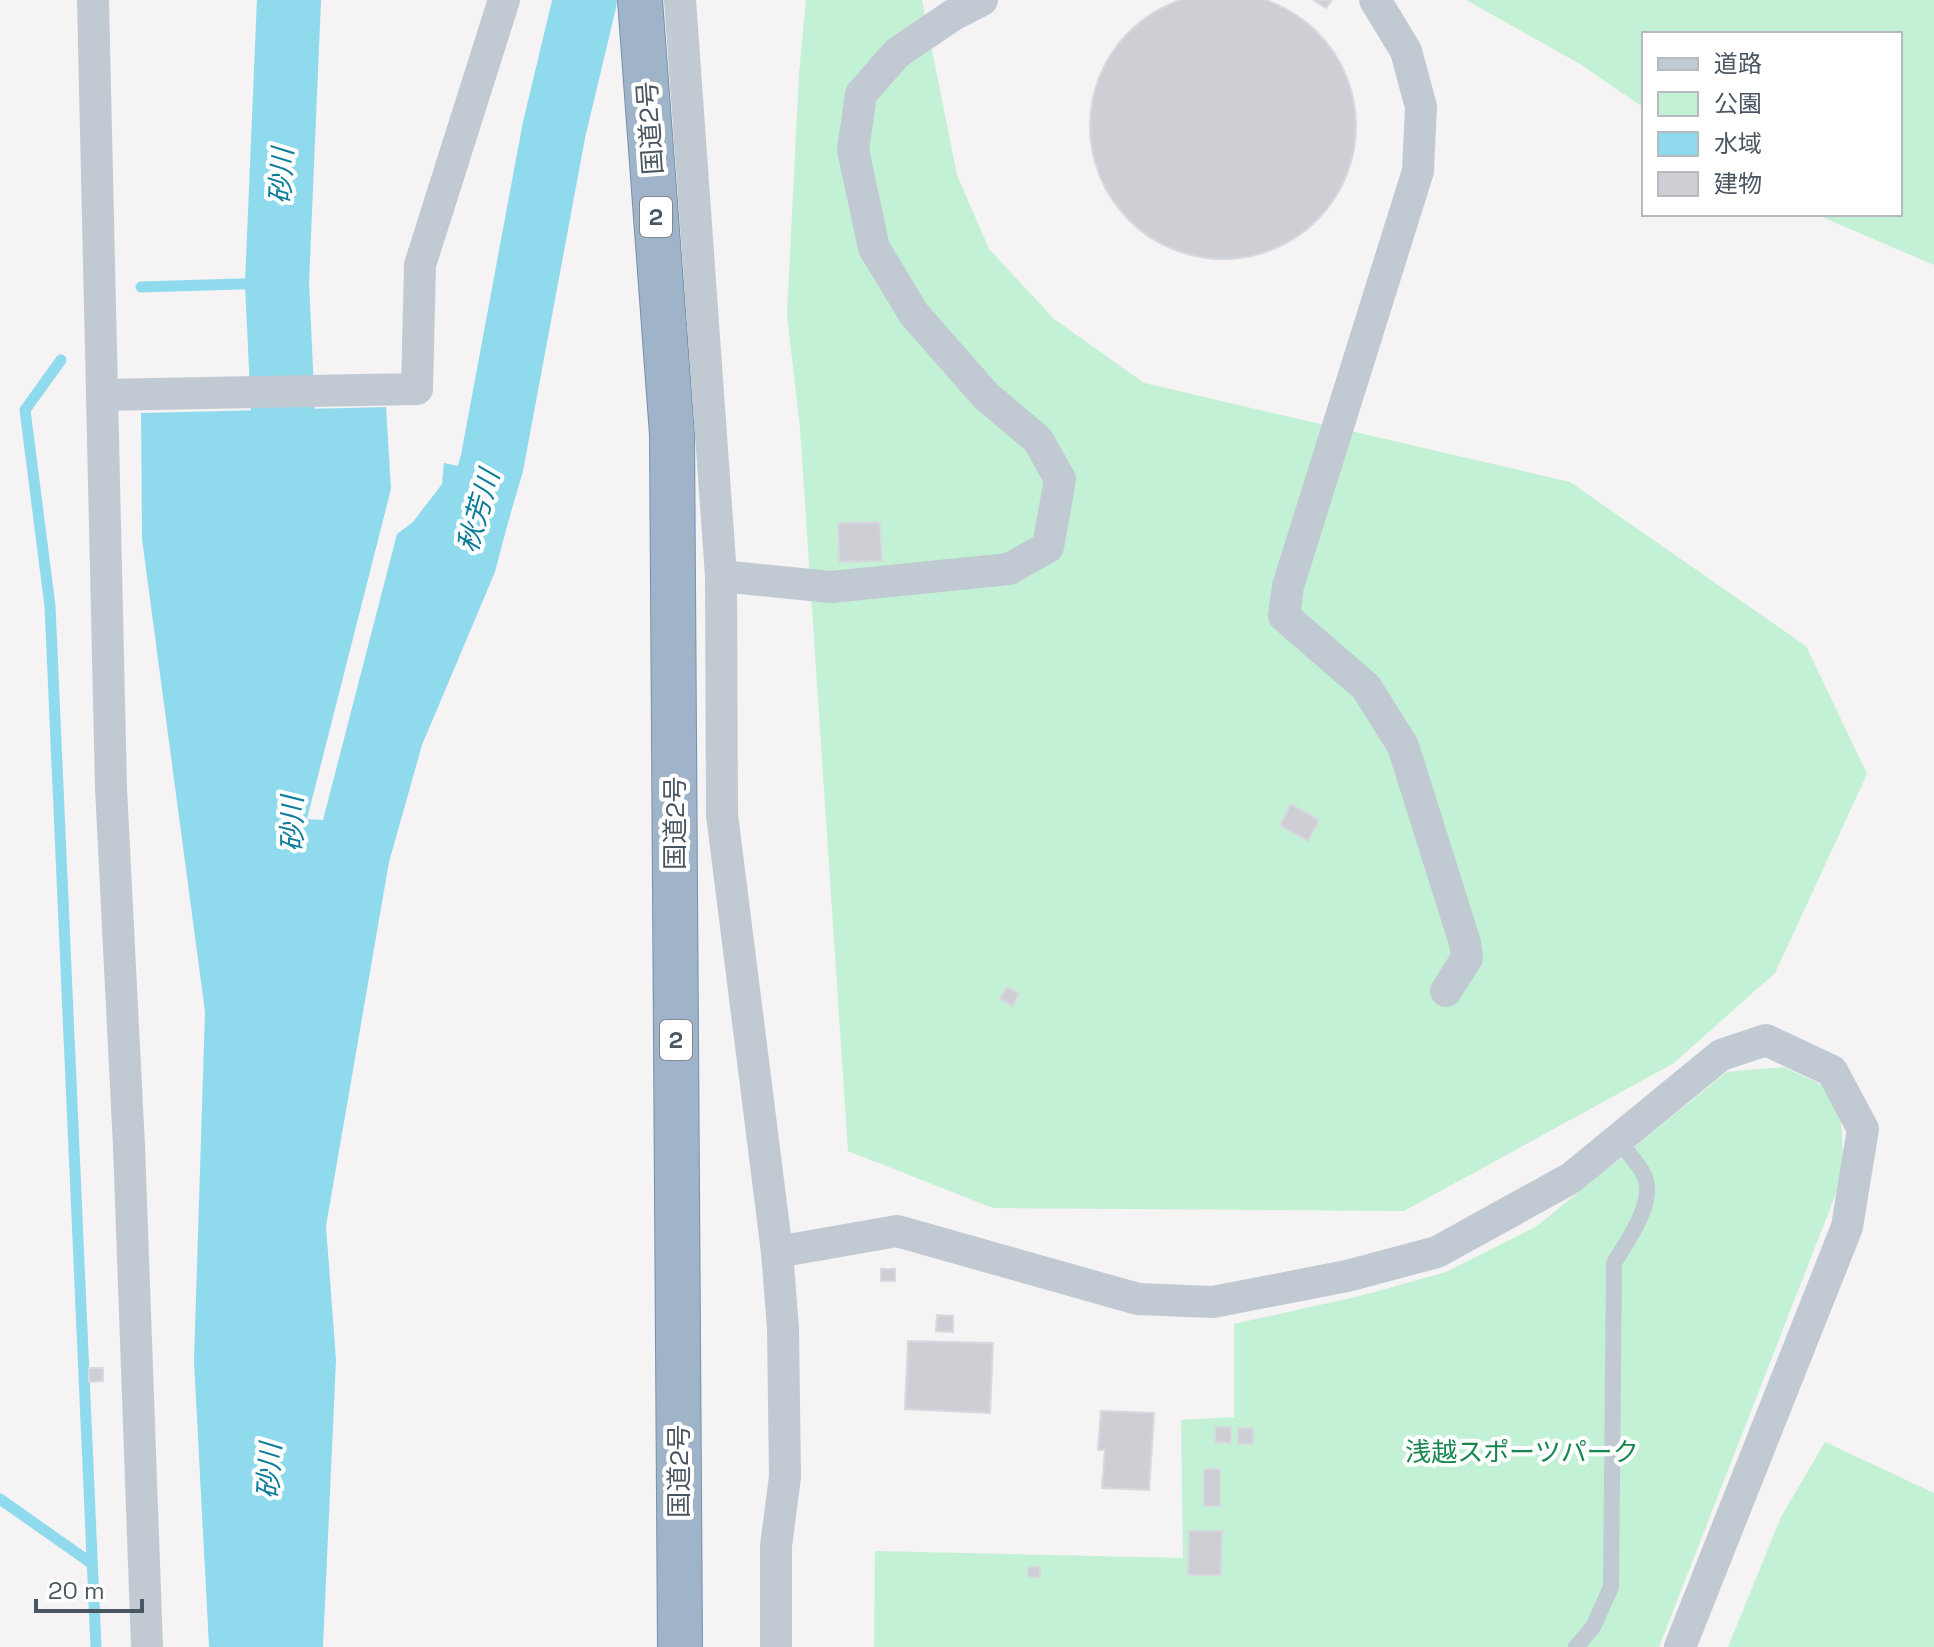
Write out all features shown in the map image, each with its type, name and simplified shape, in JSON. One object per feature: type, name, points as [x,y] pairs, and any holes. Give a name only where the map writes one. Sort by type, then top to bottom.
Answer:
[{"type":"highway","name":"国道2号","points":[[640,0],[692,431],[680,1647]]},
{"type":"street","points":[[93,0],[111,788],[129,1146],[147,1647]]},
{"type":"street","points":[[103,395],[417,389],[420,265],[504,0]]},
{"type":"street","points":[[680,0],[692,431],[721,576],[722,815],[777,1252],[783,1328],[785,1477],[776,1546],[776,1647]]},
{"type":"street","points":[[721,576],[831,587],[1009,569],[1048,547],[1060,479],[1038,440],[986,396],[914,314],[874,248],[853,150],[861,94],[897,53],[953,15],[982,0]]},
{"type":"street","points":[[1375,0],[1406,51],[1421,107],[1418,171],[1288,586],[1284,616],[1366,687],[1403,746],[1465,943],[1467,958],[1446,991]]},
{"type":"street","points":[[777,1252],[897,1231],[1138,1299],[1213,1302],[1347,1276],[1437,1252],[1571,1178],[1721,1055],[1766,1040],[1832,1071],[1863,1129],[1847,1227],[1680,1647]]},
{"type":"lane","points":[[1576,1647],[1593,1627],[1611,1587],[1614,1263],[1639,1223],[1646,1195],[1645,1177],[1617,1139]]},
{"type":"green space","points":[[806,0],[922,0],[957,175],[989,249],[1054,319],[1144,383],[1570,482],[1806,646],[1867,774],[1775,973],[1674,1063],[1404,1211],[993,1208],[848,1151],[800,428],[787,315],[799,74]]},
{"type":"green space","points":[[1466,0],[1934,0],[1934,265],[1820,216],[1902,216],[1902,32],[1642,32],[1642,107],[1580,64]]},
{"type":"green space","name":"浅越スポーツパーク","points":[[1784,1067],[1824,1086],[1841,1119],[1844,1173],[1659,1647],[874,1647],[875,1551],[1183,1558],[1181,1420],[1234,1417],[1234,1324],[1360,1296],[1446,1272],[1537,1226],[1727,1072]]},
{"type":"green space","points":[[1825,1442],[1934,1493],[1934,1647],[1728,1647],[1781,1517]]},
{"type":"water","points":[[386,407],[391,489],[307,819],[323,820],[397,534],[413,522],[442,484],[444,463],[519,479],[495,572],[422,745],[389,862],[326,1226],[336,1360],[323,1647],[209,1647],[194,1361],[205,1012],[142,539],[141,413]]},
{"type":"building","points":[[1184,-1],[1262,-1],[1297,15],[1334,52],[1346,75],[1355,113],[1354,152],[1334,200],[1297,237],[1249,257],[1197,257],[1149,237],[1112,200],[1092,152],[1092,100],[1112,52],[1149,15]]},
{"type":"building","points":[[1314,0],[1332,0],[1326,8]]},
{"type":"building","points":[[880,522],[882,561],[839,562],[838,523]]},
{"type":"building","points":[[1291,804],[1319,820],[1308,841],[1280,825]]},
{"type":"building","points":[[1007,987],[1019,994],[1013,1006],[1000,999]]},
{"type":"building","points":[[881,1269],[895,1269],[895,1281],[881,1281]]},
{"type":"building","points":[[937,1315],[953,1316],[953,1332],[936,1331]]},
{"type":"building","points":[[908,1341],[993,1343],[990,1413],[905,1409]]},
{"type":"building","points":[[89,1368],[103,1368],[103,1381],[89,1382]]},
{"type":"building","points":[[1101,1411],[1154,1413],[1149,1490],[1102,1488],[1105,1450],[1098,1450]]},
{"type":"building","points":[[1215,1427],[1231,1427],[1231,1443],[1215,1442]]},
{"type":"building","points":[[1238,1428],[1253,1428],[1253,1444],[1238,1444]]},
{"type":"building","points":[[1204,1469],[1220,1469],[1220,1506],[1204,1506]]},
{"type":"building","points":[[1189,1531],[1222,1531],[1221,1575],[1188,1575]]},
{"type":"building","points":[[1028,1567],[1040,1567],[1040,1577],[1028,1577]]},
{"type":"waterway","name":"砂川","points":[[287,497],[277,283],[289,0]]},
{"type":"waterway","name":"秋芳川","points":[[465,556],[492,463],[554,130],[585,0]]},
{"type":"waterway","points":[[141,287],[277,283]]},
{"type":"waterway","points":[[61,360],[25,410],[50,606],[96,1647]]},
{"type":"waterway","points":[[0,1499],[91,1563]]}]
